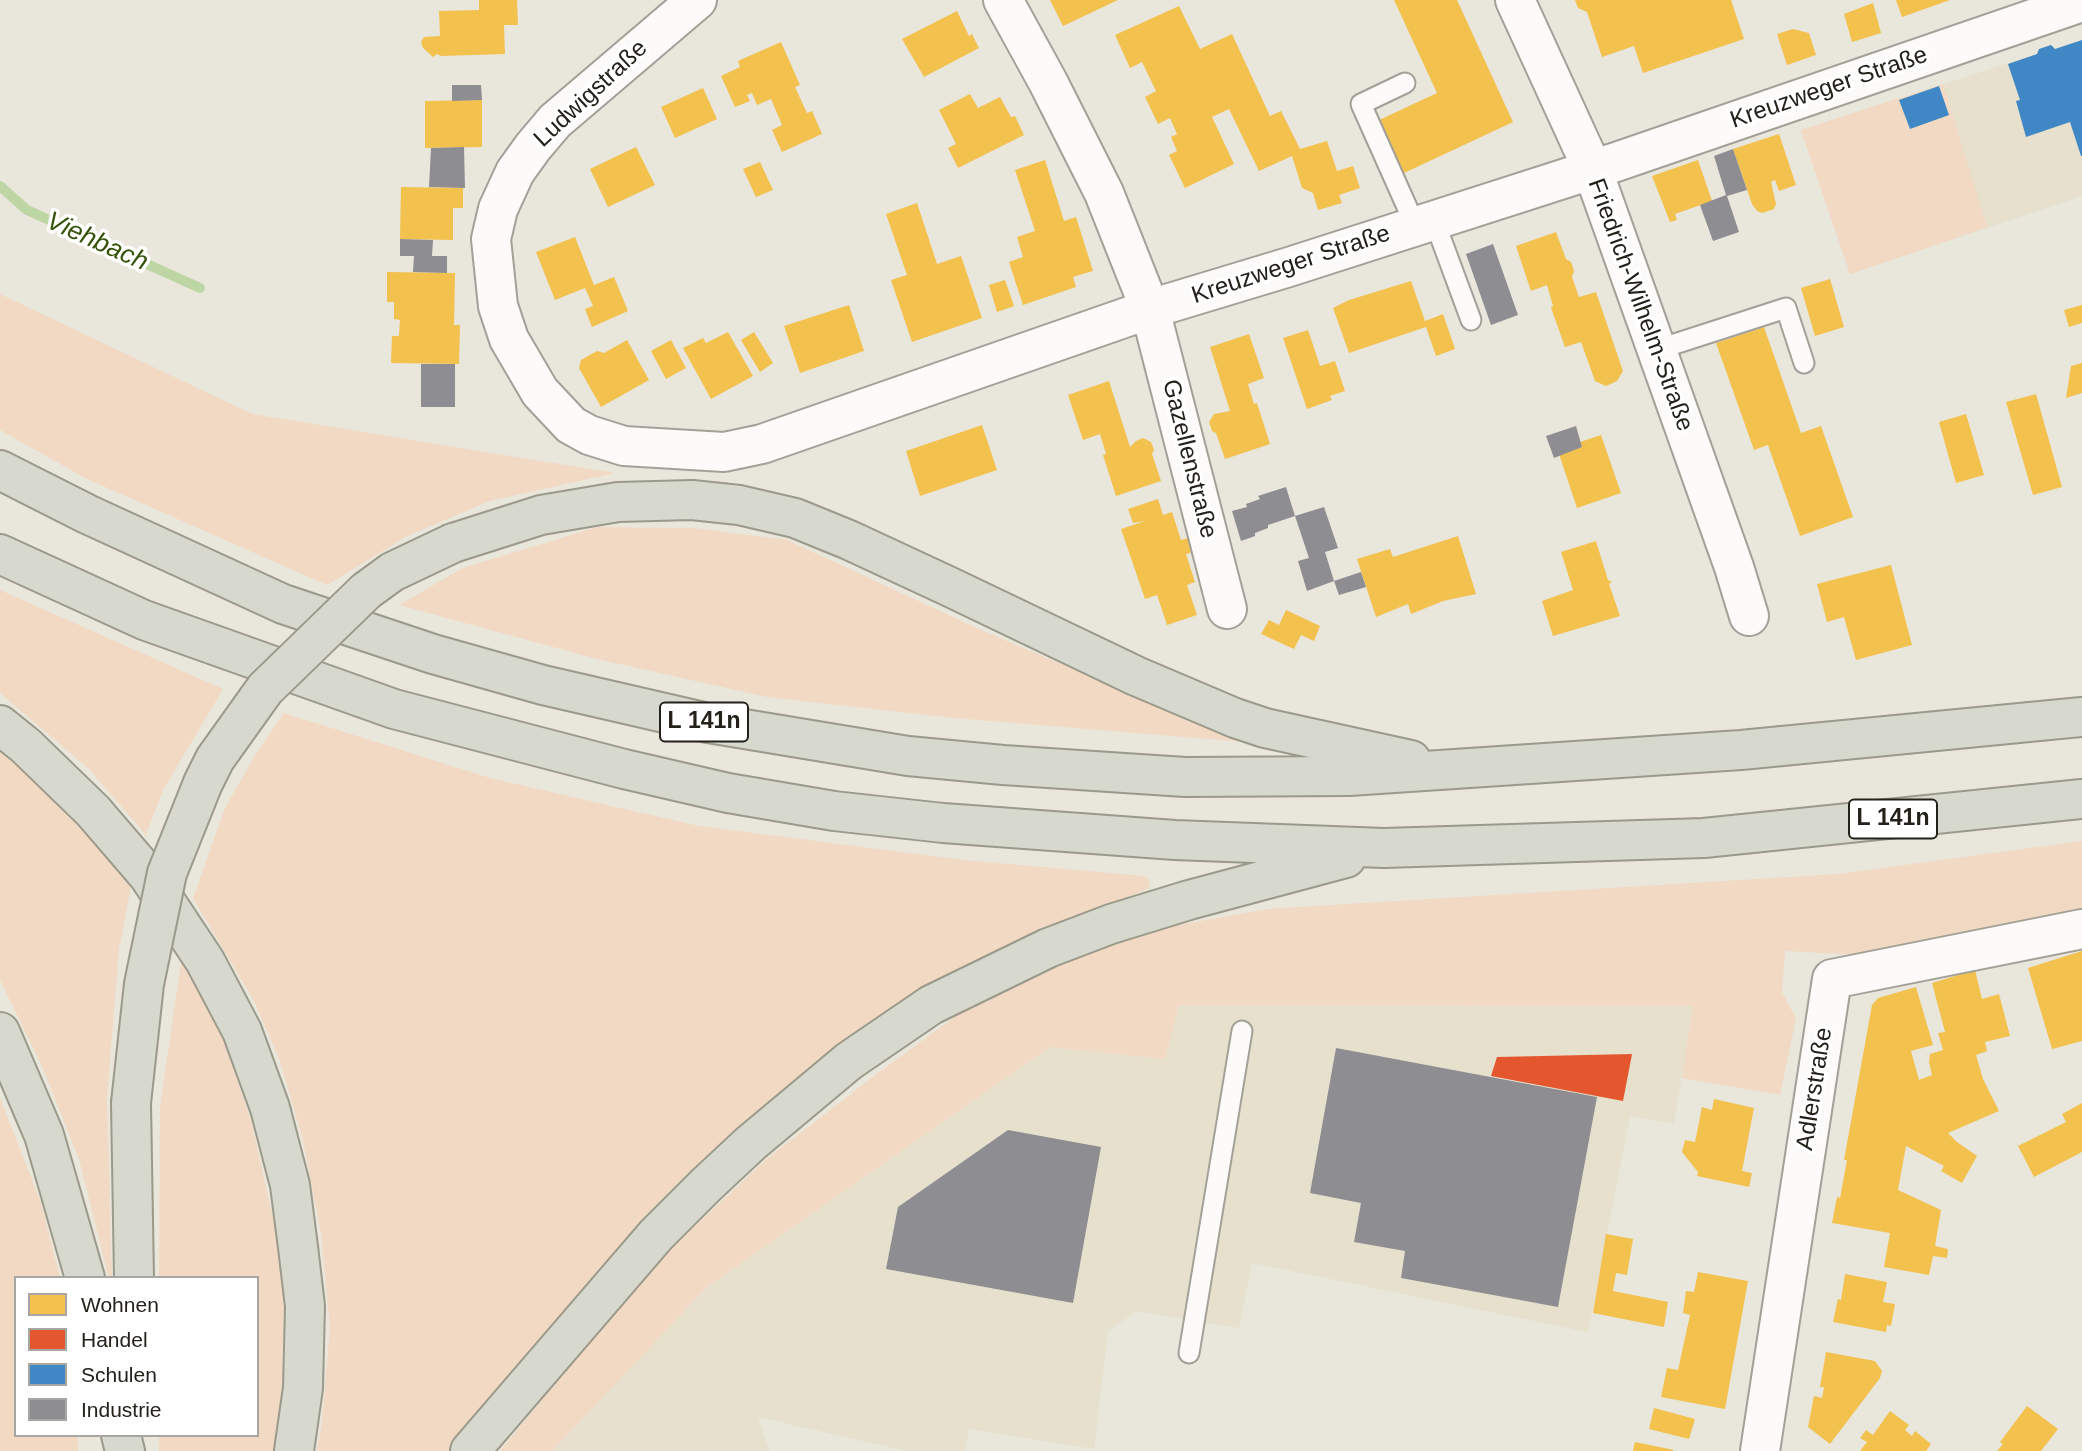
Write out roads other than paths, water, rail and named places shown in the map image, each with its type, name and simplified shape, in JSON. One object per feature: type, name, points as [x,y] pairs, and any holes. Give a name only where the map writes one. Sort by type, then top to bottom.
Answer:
[{"type":"highway","name":"L 141n","points":[[0,470],[87,514],[283,604],[433,654],[543,685],[708,723],[908,756],[1185,777],[1349,776],[1741,750],[2082,717]]},
{"type":"highway","points":[[134,1276],[131,1103],[144,984],[167,873],[202,783],[215,759],[265,689],[366,591],[391,572],[453,543],[541,515],[618,502],[692,500],[739,505],[795,518],[849,540],[1136,676],[1235,718],[1451,769]]},
{"type":"highway","name":"L 141n","points":[[0,554],[144,620],[394,709],[624,769],[729,793],[834,811],[943,823],[1175,840],[1384,848],[1704,838],[2082,799]]},
{"type":"highway","points":[[0,725],[26,746],[93,811],[148,875],[205,961],[242,1031],[270,1108],[289,1185],[298,1247],[305,1306],[303,1388],[294,1451]]},
{"type":"highway","points":[[470,1451],[656,1234],[751,1143],[849,1061],[931,1005],[1036,953],[1111,924],[1189,900],[1384,848]]},
{"type":"highway","points":[[0,1032],[44,1135],[84,1276]]},
{"type":"street","name":"Ludwigstraße","points":[[522,363],[509,339],[498,306],[491,239],[498,209],[514,172],[555,121],[697,0]]},
{"type":"street","points":[[1003,0],[1104,193],[1150,309]]},
{"type":"street","name":"Friedrich-Wilhelm-Straße","points":[[1515,0],[1592,168],[1749,616]]},
{"type":"street","name":"Kreuzweger Straße","points":[[522,363],[540,392],[571,425],[589,435],[624,446],[724,452],[762,444],[1150,309],[1289,267],[1592,168],[2082,2]]},
{"type":"street","name":"Gazellenstraße","points":[[1150,309],[1227,609]]},
{"type":"street","name":"Adlerstraße","points":[[1760,1451],[1832,979],[2082,929]]},
{"type":"lane","points":[[1405,83],[1362,104],[1471,320]]},
{"type":"lane","points":[[1656,349],[1786,308],[1804,363]]},
{"type":"lane","points":[[1189,1353],[1242,1031]]},
{"type":"waterway","name":"Viehbach","points":[[0,186],[27,210],[200,288]]}]
